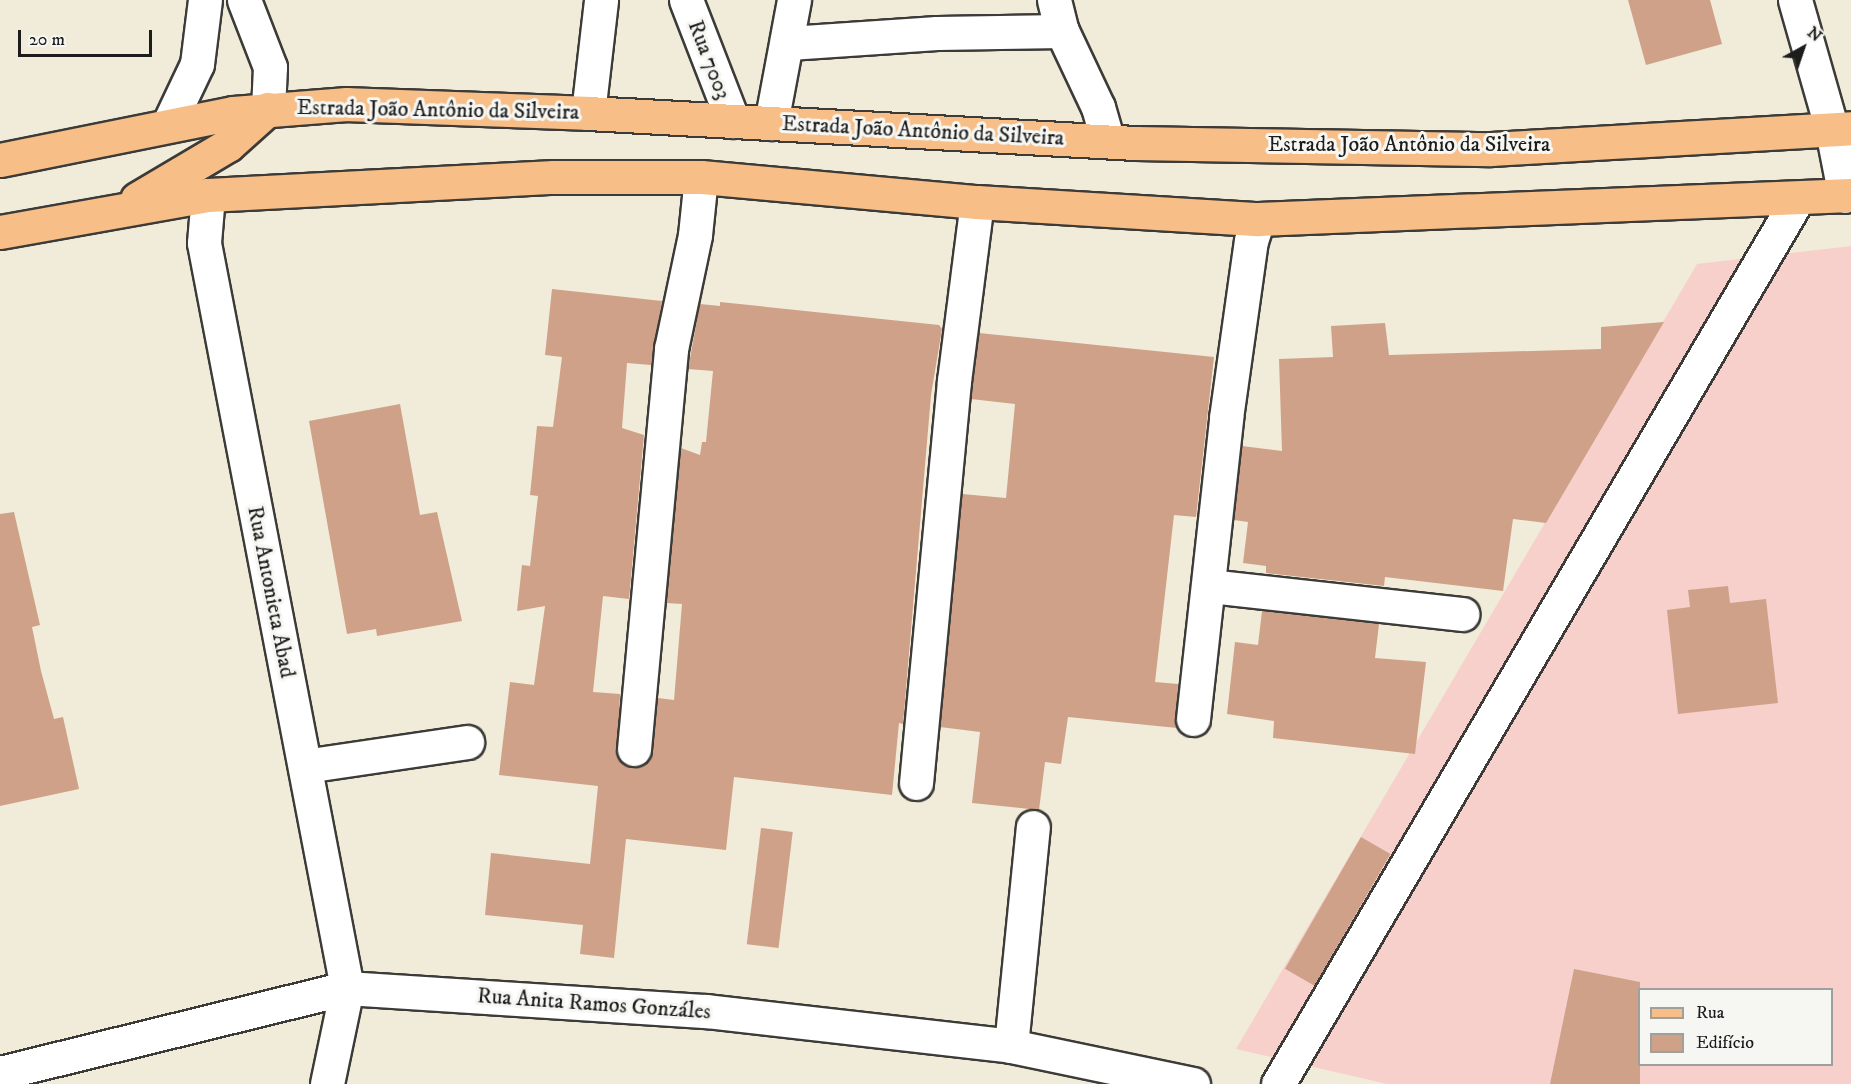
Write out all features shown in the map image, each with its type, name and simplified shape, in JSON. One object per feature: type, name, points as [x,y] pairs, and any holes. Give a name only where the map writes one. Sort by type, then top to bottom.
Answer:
[{"type":"main road","name":"Estrada João Antônio da Silveira","points":[[0,160],[169,123],[268,109],[347,104],[588,112],[1108,141],[1491,149],[1842,129]]},
{"type":"main road","points":[[114,212],[217,153],[268,109]]},
{"type":"main road","points":[[0,232],[208,195],[554,177],[701,177],[976,202],[1258,219],[1848,195]]},
{"type":"street","points":[[169,123],[197,64],[205,0]]},
{"type":"street","points":[[244,0],[270,67],[268,109]]},
{"type":"street","points":[[588,112],[601,0]]},
{"type":"street","name":"Rua 7003","points":[[686,0],[733,121]]},
{"type":"street","points":[[771,123],[775,89],[789,43],[794,0]]},
{"type":"street","points":[[1054,0],[1062,31],[1098,107],[1108,141]]},
{"type":"street","points":[[1795,0],[1842,129],[1848,195]]},
{"type":"street","points":[[789,43],[937,33],[1062,31]]},
{"type":"street","points":[[634,748],[671,349],[695,235],[701,177]]},
{"type":"street","name":"Rua Antonieta Abad","points":[[208,195],[204,243],[346,988]]},
{"type":"street","points":[[1278,1084],[1798,198]]},
{"type":"street","points":[[916,783],[954,381],[976,202]]},
{"type":"street","points":[[1193,719],[1226,418],[1251,242],[1258,219]]},
{"type":"street","points":[[1209,586],[1462,614]]},
{"type":"street","points":[[304,766],[467,742]]},
{"type":"street","points":[[1011,1046],[1033,827]]},
{"type":"street","points":[[327,1084],[346,988]]},
{"type":"street","name":"Rua Anita Ramos Gonzáles","points":[[0,1073],[346,988],[706,1011],[1011,1046],[1094,1073],[1193,1084]]},
{"type":"shaded area","points":[[1851,246],[1851,1084],[1387,1084],[1236,1049],[1697,264]]},
{"type":"building","points":[[1628,0],[1710,0],[1722,44],[1646,65]]},
{"type":"building","points":[[552,289],[662,301],[651,365],[627,363],[622,428],[644,435],[629,599],[603,596],[593,692],[620,694],[617,756],[633,768],[642,766],[653,751],[658,698],[674,700],[682,604],[666,603],[681,448],[700,455],[702,442],[706,442],[713,371],[688,369],[700,304],[720,306],[720,302],[939,325],[942,329],[931,395],[903,724],[899,723],[892,795],[734,777],[726,850],[626,839],[614,958],[580,954],[583,925],[485,915],[491,853],[590,864],[598,786],[499,775],[510,682],[534,685],[545,606],[517,611],[522,565],[530,566],[538,496],[530,495],[537,426],[553,427],[562,357],[545,355]]},
{"type":"building","points":[[1664,322],[1546,523],[1513,519],[1503,591],[1385,577],[1384,586],[1266,573],[1266,566],[1243,563],[1248,522],[1234,520],[1242,446],[1282,451],[1279,359],[1333,357],[1331,326],[1385,323],[1389,355],[1601,349],[1601,327]]},
{"type":"building","points":[[979,333],[1214,357],[1196,517],[1174,515],[1155,682],[1178,684],[1177,728],[1068,717],[1061,764],[1045,762],[1039,810],[972,803],[980,732],[940,727],[962,494],[1006,498],[1015,404],[971,399]]},
{"type":"building","points":[[400,404],[420,515],[437,512],[462,621],[377,636],[376,629],[347,634],[309,421]]},
{"type":"building","points":[[14,512],[40,625],[32,627],[41,671],[54,719],[63,717],[79,789],[0,806],[0,514]]},
{"type":"building","points":[[1728,586],[1730,603],[1766,599],[1778,703],[1678,714],[1667,610],[1690,607],[1688,590]]},
{"type":"building","points":[[1262,611],[1379,624],[1375,658],[1426,662],[1415,754],[1273,738],[1274,721],[1227,714],[1235,642],[1258,645]]},
{"type":"building","points":[[761,828],[793,832],[779,948],[747,944]]},
{"type":"building","points":[[1361,837],[1390,854],[1314,986],[1285,969]]},
{"type":"building","points":[[1574,969],[1640,982],[1640,988],[1638,988],[1638,1066],[1640,1066],[1640,1084],[1550,1084]]}]
